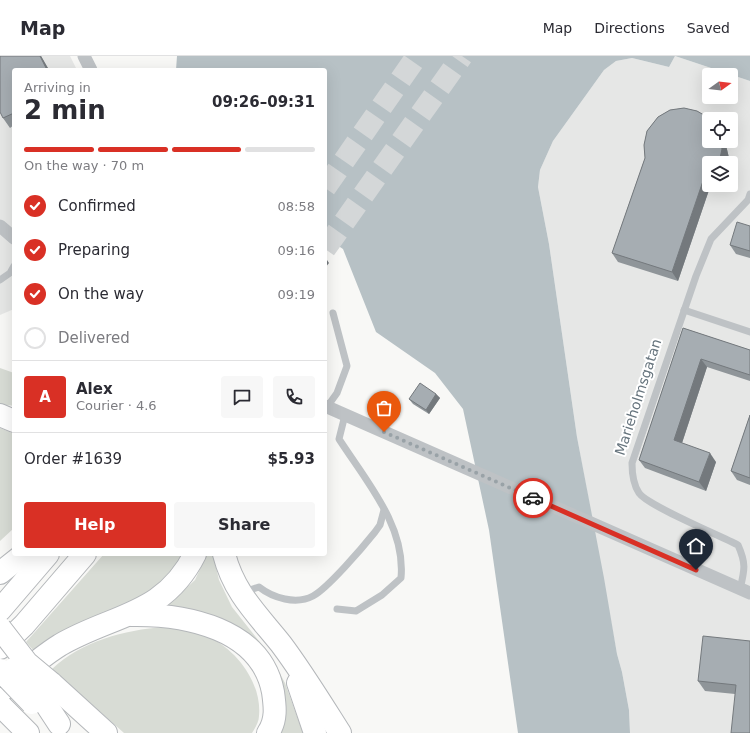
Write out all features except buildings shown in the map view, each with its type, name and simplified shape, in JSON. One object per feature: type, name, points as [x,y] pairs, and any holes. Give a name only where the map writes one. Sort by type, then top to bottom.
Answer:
[{"type":"highway","points":[[0,416],[12,421]]},
{"type":"highway","points":[[0,573],[21,556]]},
{"type":"highway","points":[[0,610],[46,556]]},
{"type":"highway","points":[[64,728],[41,694],[0,649],[24,625],[83,556]]},
{"type":"highway","points":[[0,692],[60,646],[84,632],[129,615],[155,601],[170,590],[187,570],[194,556]]},
{"type":"highway","points":[[225,556],[231,576],[240,594],[280,643],[306,679],[340,733]]},
{"type":"highway","points":[[129,615],[154,614],[180,618],[215,627],[240,641],[260,661],[272,687],[276,709],[268,733]]},
{"type":"highway","points":[[0,628],[28,663],[41,694]]},
{"type":"highway","points":[[280,643],[298,685],[315,733]]},
{"type":"highway","points":[[0,670],[106,733]]},
{"type":"highway","points":[[0,705],[22,727]]},
{"type":"street","points":[[84,56],[90,68]]},
{"type":"street","points":[[0,226],[12,236]]},
{"type":"street","name":"Marieholmsgatan","points":[[327,406],[745,591]]},
{"type":"lane","name":"Marieholmsgatan","points":[[745,591],[744,560],[738,545],[664,510],[640,494],[632,477],[632,463],[684,310],[711,239],[748,200],[750,194]]},
{"type":"lane","points":[[0,280],[10,273],[12,270]]},
{"type":"lane","points":[[684,310],[750,332]]},
{"type":"lane","points":[[327,405],[337,393],[347,366],[333,313]]},
{"type":"lane","points":[[337,609],[356,611],[382,595],[401,578],[403,562],[397,534],[384,510],[339,439],[345,415]]},
{"type":"lane","points":[[240,594],[259,587],[269,594],[283,599],[300,600],[313,596],[326,586],[375,532],[380,525],[384,510]]},
{"type":"shaded area","points":[[0,56],[70,56],[76,68],[12,68],[12,310],[0,315]]},
{"type":"shaded area","points":[[177,56],[675,56],[669,67],[632,58],[616,61],[604,70],[553,141],[540,170],[538,187],[549,244],[577,437],[617,654],[629,710],[630,733],[518,733],[489,530],[463,409],[435,373],[376,332],[343,249],[327,238],[327,68],[176,68]]},
{"type":"shaded area","points":[[675,56],[711,68],[702,68],[702,104],[738,104],[738,77],[750,81],[750,733],[630,733],[629,710],[617,654],[577,437],[549,244],[538,187],[540,170],[553,141],[604,70],[616,61],[632,58],[669,67]]},
{"type":"shaded area","points":[[675,56],[750,56],[750,81],[738,77],[738,68],[711,68]]},
{"type":"shaded area","points":[[0,368],[12,372],[12,406],[0,404]]},
{"type":"shaded area","points":[[0,428],[12,433],[12,530],[0,541]]},
{"type":"shaded area","points":[[102,556],[184,556],[167,581],[147,594],[64,630],[34,651],[26,642]]},
{"type":"shaded area","points":[[206,556],[213,556],[219,580],[232,607],[270,655],[285,683],[303,733],[279,733],[265,658],[158,609],[181,593],[195,580]]},
{"type":"shaded area","points":[[164,627],[181,629],[209,637],[220,643],[238,660],[246,670],[257,692],[259,716],[257,725],[252,733],[124,733],[52,669],[64,659],[90,644],[119,634]]},
{"type":"tunnel","points":[[327,185],[417,56]]},
{"type":"tunnel","points":[[327,246],[462,56]]},
{"type":"way so far","points":[[384,432],[533,498]]},
{"type":"route","points":[[533,498],[696,570]]}]
